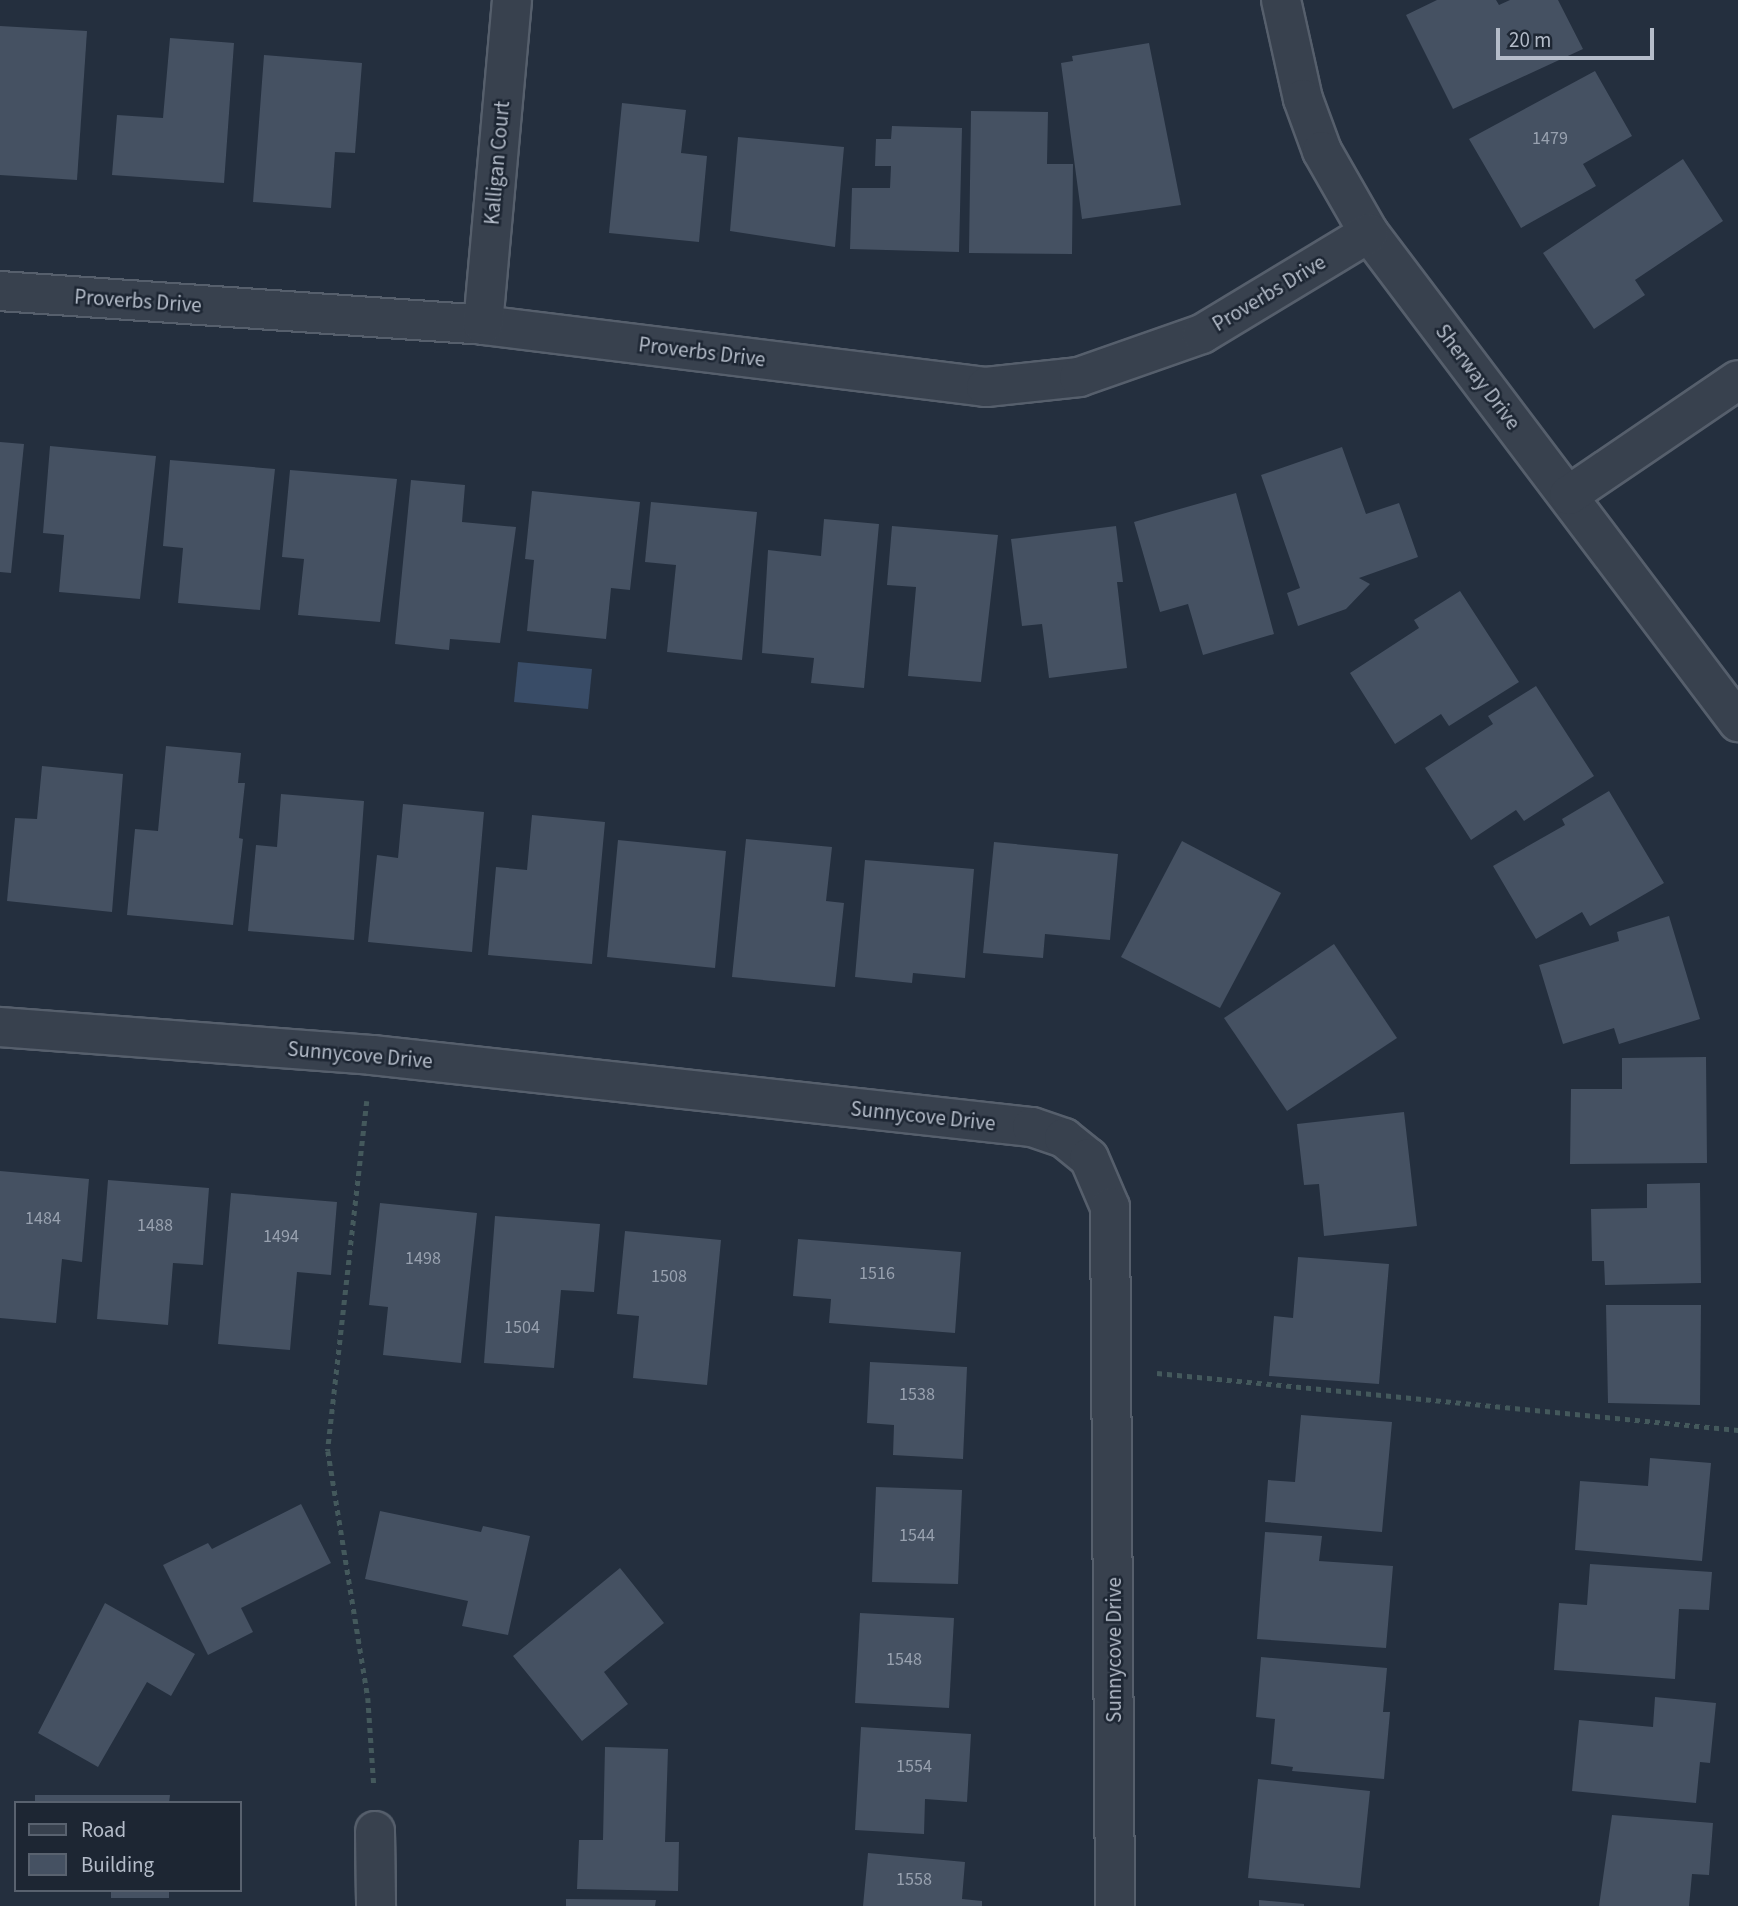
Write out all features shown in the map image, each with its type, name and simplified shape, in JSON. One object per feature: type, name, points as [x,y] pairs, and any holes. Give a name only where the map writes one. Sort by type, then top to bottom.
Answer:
[{"type":"street","name":"Kalligan Court","points":[[483,325],[512,0]]},
{"type":"street","name":"Sherway Drive","points":[[1281,0],[1303,99],[1322,151],[1369,233],[1738,722]]},
{"type":"street","name":"Proverbs Drive","points":[[0,291],[483,325],[986,387],[1066,379],[1202,334],[1369,233]]},
{"type":"street","points":[[1569,495],[1738,380]]},
{"type":"street","name":"Sunnycove Drive","points":[[0,1027],[372,1055],[1032,1128],[1064,1138],[1089,1158],[1110,1207],[1115,1906]]},
{"type":"street","points":[[375,1830],[376,1906]]},
{"type":"path","points":[[372,1055],[327,1451],[368,1698],[375,1830]]},
{"type":"path","points":[[1112,1368],[1738,1430]]},
{"type":"water","points":[[518,662],[592,669],[588,709],[514,702]]},
{"type":"building","points":[[1437,0],[1496,0],[1499,5],[1510,0],[1558,0],[1583,49],[1453,109],[1406,15]]},
{"type":"building","points":[[0,26],[87,31],[77,180],[0,175]]},
{"type":"building","points":[[170,38],[234,43],[224,183],[112,175],[117,115],[163,118]]},
{"type":"building","points":[[1149,43],[1181,205],[1082,219],[1061,63],[1073,61],[1072,56]]},
{"type":"building","points":[[264,55],[362,63],[355,153],[335,152],[331,208],[253,202]]},
{"type":"building","points":[[1595,71],[1632,136],[1583,164],[1596,186],[1521,228],[1469,139]]},
{"type":"building","points":[[622,103],[686,110],[681,153],[707,156],[699,242],[609,233]]},
{"type":"building","points":[[971,111],[1048,112],[1047,164],[1073,164],[1072,254],[969,253]]},
{"type":"building","points":[[892,126],[962,128],[959,252],[850,249],[852,188],[890,188],[891,166],[875,166],[876,139],[891,139]]},
{"type":"building","points":[[738,137],[844,147],[835,247],[730,231]]},
{"type":"building","points":[[1683,159],[1723,221],[1635,280],[1645,295],[1594,329],[1543,253]]},
{"type":"building","points":[[0,442],[24,444],[11,573],[0,572]]},
{"type":"building","points":[[50,446],[156,456],[140,599],[59,592],[64,535],[43,533]]},
{"type":"building","points":[[1342,447],[1366,514],[1399,503],[1418,557],[1359,578],[1370,584],[1346,609],[1298,626],[1287,593],[1300,588],[1261,475]]},
{"type":"building","points":[[170,460],[275,469],[260,610],[178,603],[183,548],[163,546]]},
{"type":"building","points":[[290,470],[397,479],[380,622],[298,615],[304,559],[282,557]]},
{"type":"building","points":[[411,480],[465,485],[462,522],[516,527],[500,643],[450,639],[449,650],[395,644]]},
{"type":"building","points":[[532,491],[640,502],[630,590],[611,588],[606,639],[527,631],[534,560],[525,559]]},
{"type":"building","points":[[1236,493],[1274,634],[1203,655],[1188,604],[1160,612],[1134,522]]},
{"type":"building","points":[[651,502],[757,512],[742,660],[667,652],[676,565],[645,562]]},
{"type":"building","points":[[824,519],[879,524],[864,688],[811,683],[814,658],[762,653],[768,550],[821,556]]},
{"type":"building","points":[[892,526],[998,535],[981,682],[908,676],[916,587],[887,585]]},
{"type":"building","points":[[1116,526],[1123,582],[1117,582],[1127,668],[1049,678],[1042,624],[1022,626],[1011,539]]},
{"type":"building","points":[[1460,591],[1519,682],[1449,726],[1441,714],[1395,744],[1350,673],[1419,628],[1414,620]]},
{"type":"building","points":[[1536,686],[1594,776],[1524,821],[1516,810],[1471,840],[1425,768],[1493,724],[1488,716]]},
{"type":"building","points":[[166,746],[241,753],[238,783],[245,783],[239,838],[243,839],[233,925],[127,915],[135,829],[158,831]]},
{"type":"building","points":[[42,766],[123,774],[112,912],[7,901],[15,818],[37,819]]},
{"type":"building","points":[[1609,791],[1664,883],[1590,926],[1582,912],[1536,939],[1493,866],[1565,825],[1562,819]]},
{"type":"building","points":[[281,794],[364,801],[354,940],[248,931],[256,845],[277,847]]},
{"type":"building","points":[[403,804],[484,812],[472,952],[368,942],[377,855],[398,858]]},
{"type":"building","points":[[532,815],[605,822],[592,964],[488,955],[496,867],[527,870]]},
{"type":"building","points":[[746,839],[832,847],[826,901],[844,903],[835,987],[732,977]]},
{"type":"building","points":[[618,840],[726,851],[715,968],[607,957]]},
{"type":"building","points":[[1182,841],[1281,893],[1220,1008],[1121,957]]},
{"type":"building","points":[[994,842],[1118,854],[1110,940],[1045,934],[1043,958],[983,953]]},
{"type":"building","points":[[865,860],[974,869],[965,978],[913,973],[912,983],[855,977]]},
{"type":"building","points":[[1669,916],[1700,1019],[1619,1044],[1614,1028],[1563,1044],[1539,965],[1619,941],[1617,932]]},
{"type":"building","points":[[1334,944],[1397,1038],[1287,1111],[1224,1018]]},
{"type":"building","points":[[1706,1057],[1707,1163],[1570,1164],[1571,1089],[1622,1089],[1622,1058]]},
{"type":"building","points":[[1404,1112],[1417,1226],[1324,1236],[1319,1184],[1304,1185],[1297,1124]]},
{"type":"building","points":[[0,1171],[89,1179],[82,1262],[62,1259],[56,1323],[0,1318]]},
{"type":"building","points":[[108,1180],[209,1188],[203,1265],[173,1263],[168,1325],[97,1319]]},
{"type":"building","points":[[1700,1183],[1701,1283],[1605,1285],[1604,1261],[1592,1261],[1591,1209],[1647,1208],[1647,1184]]},
{"type":"building","points":[[231,1193],[337,1202],[331,1275],[297,1272],[290,1350],[218,1344]]},
{"type":"building","points":[[380,1203],[477,1213],[461,1363],[383,1355],[388,1307],[369,1305]]},
{"type":"building","points":[[495,1216],[600,1224],[594,1292],[561,1290],[554,1368],[484,1363]]},
{"type":"building","points":[[625,1231],[721,1240],[707,1385],[633,1378],[639,1316],[617,1314]]},
{"type":"building","points":[[798,1239],[961,1252],[955,1333],[829,1323],[831,1299],[793,1296]]},
{"type":"building","points":[[1298,1257],[1389,1264],[1379,1384],[1269,1376],[1274,1316],[1293,1318]]},
{"type":"building","points":[[1606,1305],[1701,1305],[1700,1405],[1608,1403]]},
{"type":"building","points":[[870,1362],[967,1367],[963,1459],[893,1455],[894,1425],[867,1423]]},
{"type":"building","points":[[1301,1415],[1392,1422],[1382,1532],[1265,1522],[1268,1480],[1295,1482]]},
{"type":"building","points":[[1650,1458],[1711,1463],[1702,1561],[1575,1550],[1580,1481],[1648,1486]]},
{"type":"building","points":[[876,1487],[962,1490],[958,1584],[872,1582]]},
{"type":"building","points":[[301,1504],[331,1563],[241,1608],[253,1632],[208,1655],[163,1565],[208,1543],[212,1549]]},
{"type":"building","points":[[380,1511],[481,1532],[483,1526],[530,1536],[508,1635],[462,1626],[468,1601],[365,1579]]},
{"type":"building","points":[[1265,1532],[1322,1536],[1319,1561],[1393,1566],[1386,1648],[1257,1639]]},
{"type":"building","points":[[1590,1564],[1712,1572],[1709,1610],[1679,1609],[1675,1679],[1554,1670],[1559,1603],[1587,1605]]},
{"type":"building","points":[[620,1568],[664,1623],[604,1672],[628,1704],[582,1741],[513,1656]]},
{"type":"building","points":[[105,1603],[195,1654],[171,1696],[147,1682],[98,1767],[38,1733]]},
{"type":"building","points":[[860,1613],[954,1618],[949,1708],[855,1703]]},
{"type":"building","points":[[1261,1657],[1387,1668],[1383,1712],[1390,1712],[1384,1779],[1292,1771],[1293,1767],[1271,1764],[1275,1719],[1256,1717]]},
{"type":"building","points":[[1655,1697],[1716,1703],[1710,1763],[1700,1762],[1696,1803],[1572,1791],[1579,1720],[1653,1727]]},
{"type":"building","points":[[861,1727],[971,1734],[967,1802],[925,1799],[924,1834],[855,1830]]},
{"type":"building","points":[[605,1747],[668,1749],[665,1842],[679,1842],[678,1891],[577,1889],[579,1840],[603,1840]]},
{"type":"building","points":[[1258,1779],[1370,1791],[1360,1888],[1248,1878]]},
{"type":"building","points":[[35,1795],[170,1795],[169,1801],[35,1801]]},
{"type":"building","points":[[1612,1815],[1713,1823],[1709,1875],[1692,1874],[1689,1906],[1599,1906]]},
{"type":"building","points":[[868,1853],[965,1862],[962,1899],[982,1901],[982,1906],[863,1906]]},
{"type":"building","points":[[111,1892],[169,1892],[169,1898],[111,1898]]},
{"type":"building","points":[[566,1899],[656,1900],[655,1906],[566,1906]]},
{"type":"building","points":[[1259,1900],[1304,1904],[1304,1906],[1259,1906]]}]
